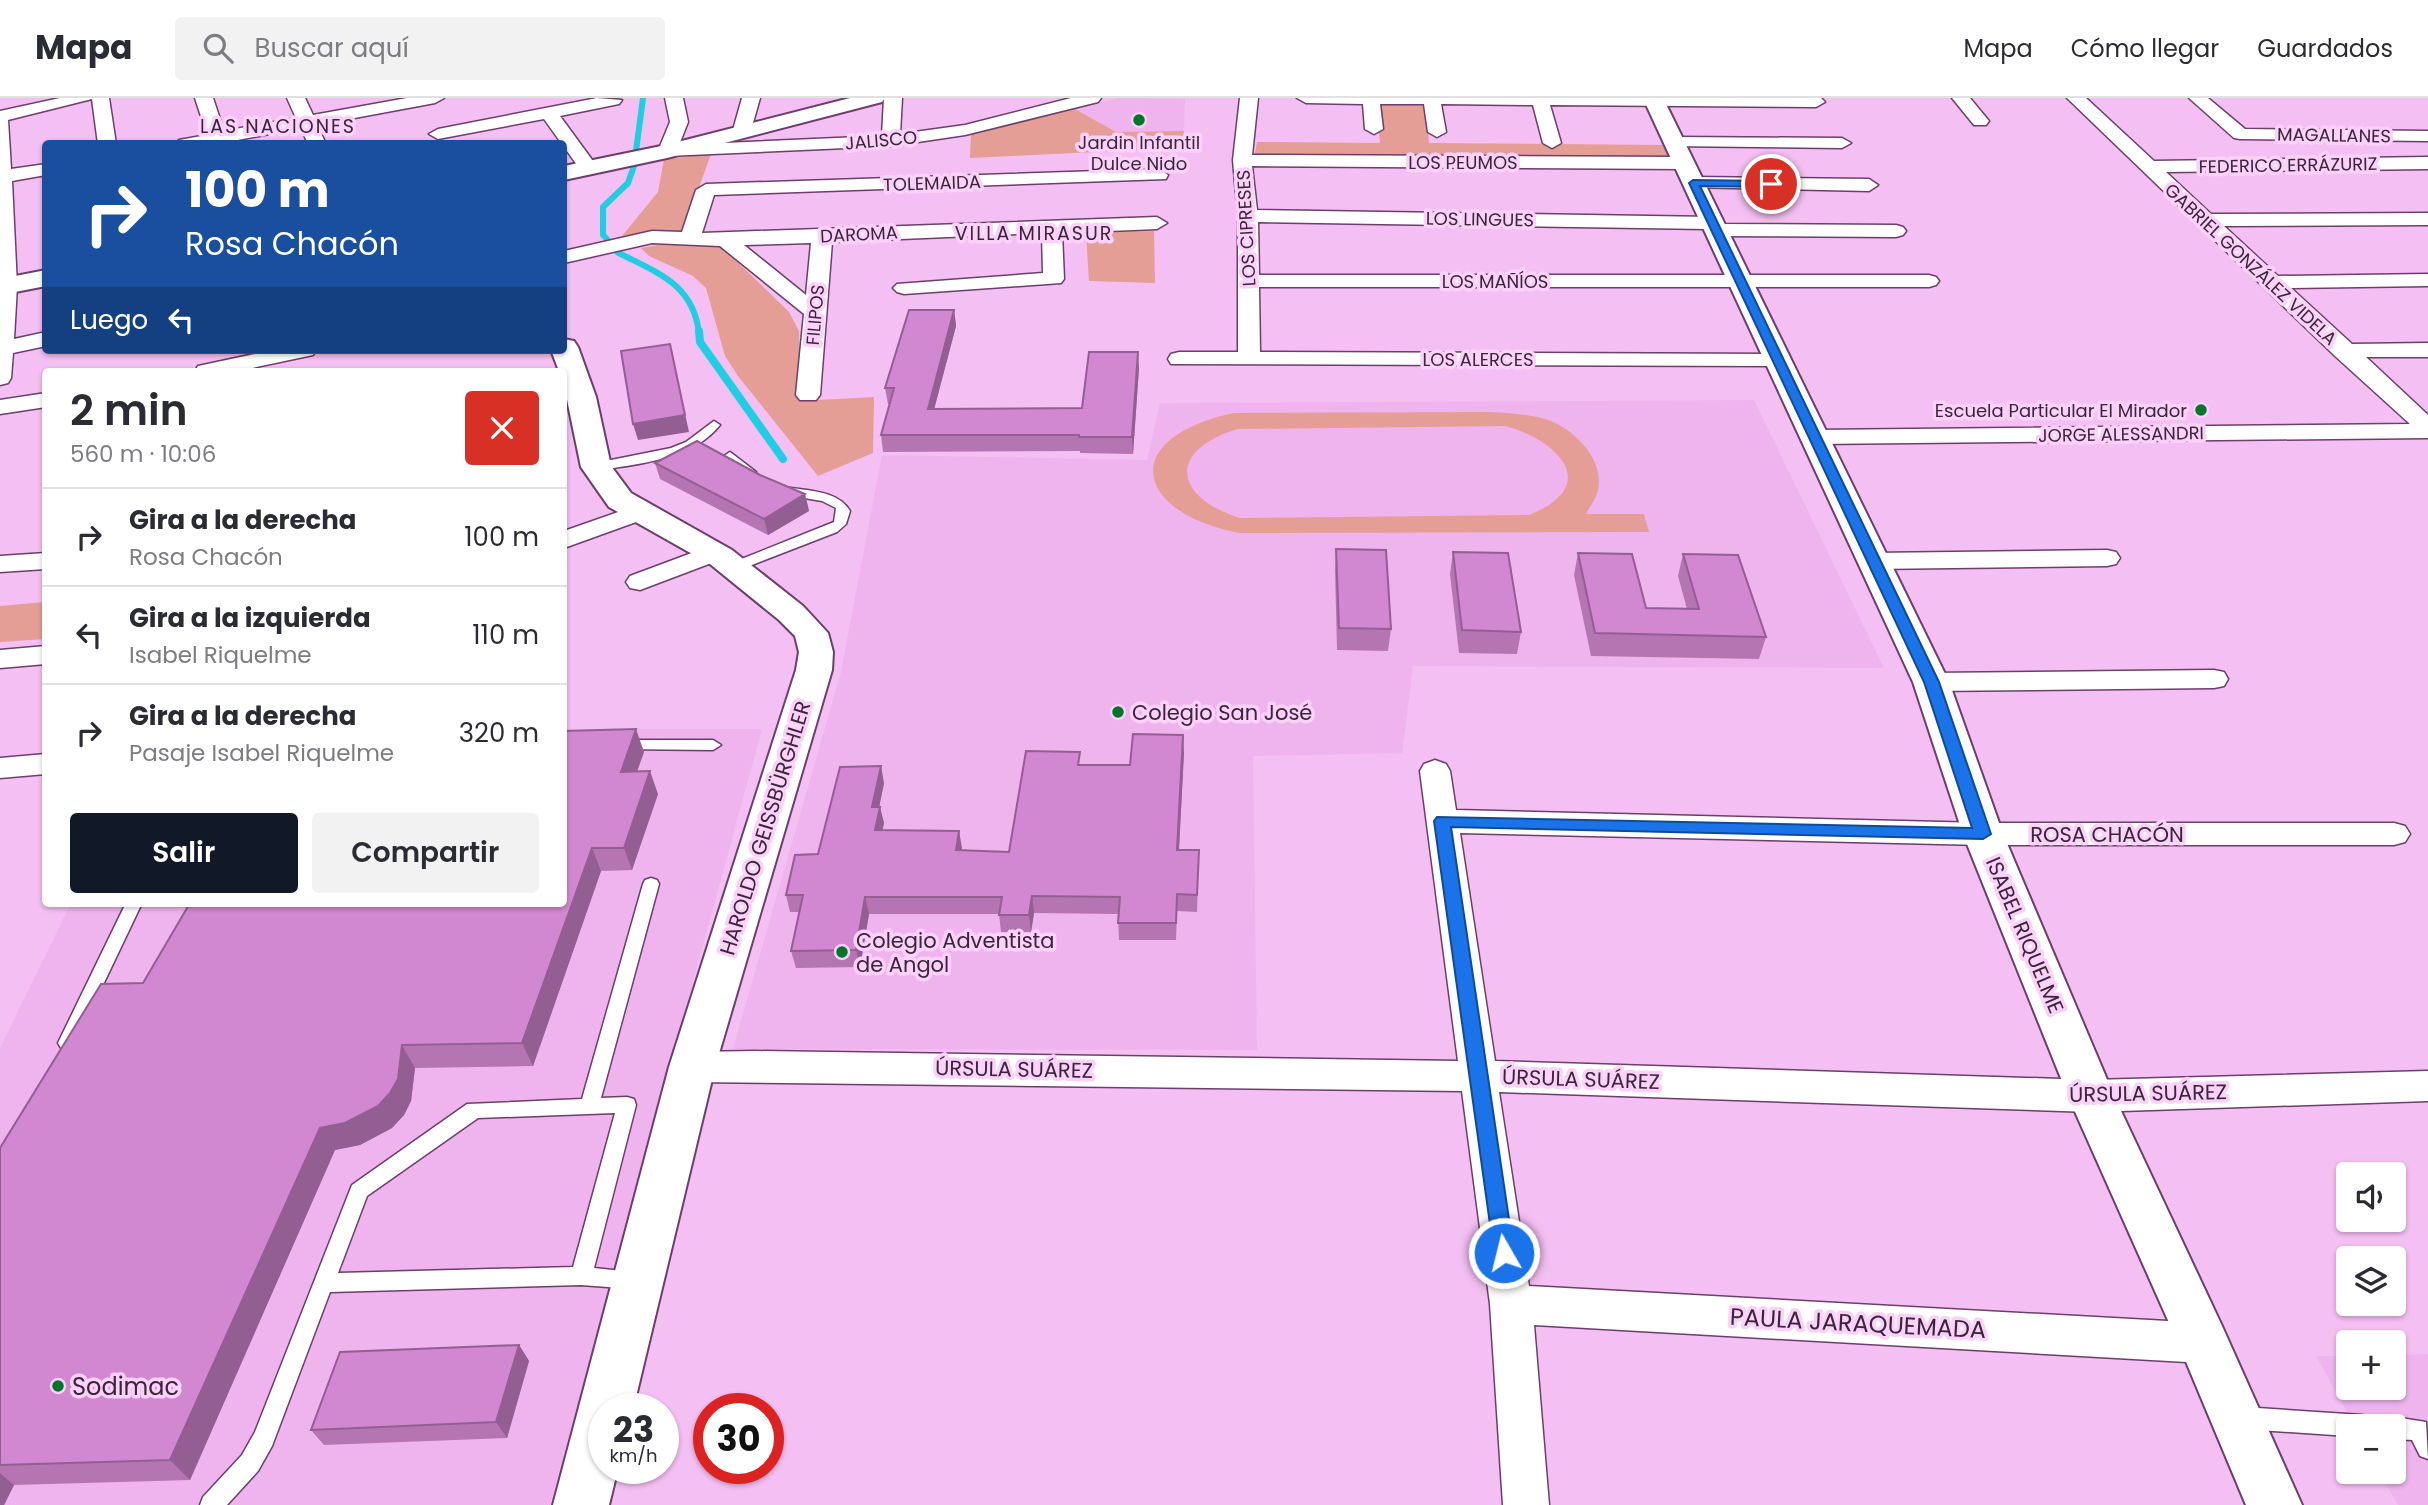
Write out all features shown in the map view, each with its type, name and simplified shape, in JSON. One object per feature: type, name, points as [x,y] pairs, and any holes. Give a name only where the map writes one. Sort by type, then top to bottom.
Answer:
[{"type":"street","points":[[0,116],[84,98]]},
{"type":"street","points":[[100,98],[106,140]]},
{"type":"street","points":[[203,140],[204,98]]},
{"type":"street","points":[[296,98],[315,140]]},
{"type":"street","points":[[667,151],[679,122],[674,98]]},
{"type":"street","points":[[742,130],[751,98]]},
{"type":"street","points":[[567,172],[667,151],[850,101],[875,98]]},
{"type":"street","points":[[891,141],[893,98]]},
{"type":"street","name":"JALISCO","points":[[667,151],[891,141],[965,130],[1092,98]]},
{"type":"street","name":"LOS CIPRESES","points":[[1248,98],[1242,160],[1248,216],[1249,359]]},
{"type":"street","points":[[1306,98],[1816,102]]},
{"type":"street","points":[[1961,98],[1980,121]]},
{"type":"street","name":"GABRIEL GONZÁLEZ VIDELA","points":[[2076,98],[2428,430]]},
{"type":"street","name":"MAGALLANES","points":[[2198,98],[2240,134],[2428,136]]},
{"type":"street","points":[[208,140],[424,99],[441,139],[613,100]]},
{"type":"street","points":[[1371,99],[1374,130]]},
{"type":"street","points":[[1432,99],[1437,132]]},
{"type":"street","points":[[1540,100],[1552,143]]},
{"type":"street","name":"ISABEL RIQUELME","points":[[1654,100],[1931,682],[1983,834],[2091,1096],[2204,1343],[2274,1505]]},
{"type":"street","points":[[549,113],[589,168]]},
{"type":"street","points":[[0,121],[4,286],[0,378]]},
{"type":"street","points":[[1684,163],[1842,143]]},
{"type":"street","name":"LOS PEUMOS","points":[[1242,160],[1684,163]]},
{"type":"street","points":[[1684,163],[1869,185]]},
{"type":"street","name":"FEDERICO ERRÁZURIZ","points":[[2149,167],[2428,163]]},
{"type":"street","points":[[1,177],[42,170]]},
{"type":"street","name":"TOLEMAIDA","points":[[690,239],[706,190],[1159,175]]},
{"type":"street","points":[[931,231],[937,182]]},
{"type":"street","name":"LOS LINGUES","points":[[1248,216],[1895,231]]},
{"type":"street","points":[[2205,220],[2428,219]]},
{"type":"street","name":"DAROMA","points":[[567,256],[652,237],[725,240],[1157,223]]},
{"type":"street","points":[[904,288],[1054,279],[1052,227]]},
{"type":"street","name":"FILIPOS","points":[[808,395],[822,236]]},
{"type":"street","points":[[725,240],[815,312]]},
{"type":"street","points":[[4,286],[42,279]]},
{"type":"street","points":[[2271,282],[2428,280]]},
{"type":"street","name":"LOS MAÑÍOS","points":[[1250,281],[1929,281]]},
{"type":"street","points":[[2,348],[42,340]]},
{"type":"street","points":[[2343,351],[2428,350]]},
{"type":"street","points":[[237,368],[278,364],[297,354]]},
{"type":"street","name":"HAROLDO GEISSBÜRGHLER","points":[[567,354],[582,397],[596,467],[620,500],[724,560],[774,599],[811,633],[816,652],[814,670],[692,1067],[610,1393]]},
{"type":"street","name":"LOS ALERCES","points":[[1179,359],[1777,359]]},
{"type":"street","points":[[0,407],[42,401]]},
{"type":"street","name":"JORGE ALESSANDRI","points":[[1815,437],[2428,430]]},
{"type":"street","points":[[567,539],[641,512]]},
{"type":"street","points":[[1874,561],[2107,558]]},
{"type":"street","points":[[640,582],[724,560]]},
{"type":"street","points":[[0,564],[42,561]]},
{"type":"street","points":[[0,659],[42,655]]},
{"type":"street","points":[[1931,682],[2214,679]]},
{"type":"street","points":[[0,768],[42,764]]},
{"type":"street","points":[[1436,771],[1511,1304],[1526,1505]]},
{"type":"street","name":"ROSA CHACÓN","points":[[1443,821],[1983,834],[2394,834]]},
{"type":"street","name":"ÚRSULA SUÁREZ","points":[[692,1067],[1478,1076],[2091,1096],[2428,1086]]},
{"type":"street","name":"PAULA JARAQUEMADA","points":[[1511,1304],[2204,1343]]},
{"type":"street","points":[[581,1505],[588,1478]]},
{"type":"lane","points":[[596,467],[685,446],[704,437],[714,425]]},
{"type":"lane","points":[[724,560],[832,529],[844,518],[844,511],[834,502],[766,484],[730,456]]},
{"type":"lane","points":[[604,744],[713,745]]},
{"type":"lane","points":[[589,1106],[651,884]]},
{"type":"lane","points":[[57,1064],[132,907]]},
{"type":"lane","points":[[211,1505],[250,1463],[264,1438],[359,1191],[474,1110],[627,1105],[580,1276]]},
{"type":"lane","points":[[324,1283],[580,1276],[639,1281]]},
{"type":"lane","points":[[2237,1418],[2336,1424]]},
{"type":"lane","points":[[2406,1429],[2418,1430],[2428,1448]]},
{"type":"shaded area","name":"Jardin Infantil Dulce Nido","points":[[1118,98],[1185,99],[1184,131],[1115,132],[1075,109]]},
{"type":"shaded area","points":[[1376,102],[1428,102],[1432,132],[1428,133],[1429,143],[1665,145],[1672,161],[1254,158],[1257,142],[1380,143]]},
{"type":"shaded area","points":[[1075,109],[1116,132],[1184,131],[1182,148],[970,158],[971,134]]},
{"type":"shaded area","points":[[711,154],[683,232],[662,230],[622,236],[658,192],[664,159]]},
{"type":"shaded area","points":[[1154,231],[1155,283],[1089,281],[1086,233]]},
{"type":"shaded area","points":[[670,243],[720,245],[789,312],[799,331],[800,401],[874,397],[873,453],[818,476],[725,356],[706,288],[693,276],[649,256],[641,248]]},
{"type":"shaded area","name":"Colegio San José","points":[[1754,400],[1884,668],[1413,666],[1402,753],[1253,756],[1257,1050],[733,1049],[841,672],[882,455],[1147,460],[1160,403]]},
{"type":"shaded area","points":[[1489,412],[1548,420],[1577,438],[1597,468],[1598,490],[1586,514],[1644,514],[1649,532],[1239,533],[1203,523],[1177,509],[1160,492],[1153,474],[1157,456],[1171,439],[1197,424],[1234,413]],"holes":[[[1505,426],[1542,442],[1555,453],[1565,465],[1568,478],[1564,491],[1551,503],[1529,515],[1240,518],[1201,498],[1191,486],[1187,474],[1190,461],[1199,449],[1215,438],[1238,429]]]},
{"type":"shaded area","points":[[42,602],[42,639],[0,642],[0,606]]},
{"type":"shaded area","points":[[567,729],[762,729],[550,1505],[0,1505],[0,1048],[69,907],[567,907]]},
{"type":"shaded area","points":[[2428,1354],[2428,1505],[2398,1505],[2386,1484],[2406,1484],[2406,1414],[2348,1414],[2341,1400],[2406,1400],[2406,1355]]},
{"type":"shaded area","points":[[2316,1356],[2336,1356],[2336,1392]]},
{"type":"building","points":[[909,310],[954,310],[928,409],[1082,408],[1089,352],[1138,352],[1132,437],[881,435],[894,388],[885,388]]},
{"type":"building","points":[[670,344],[685,415],[633,424],[621,351]]},
{"type":"building","points":[[697,441],[760,475],[805,494],[764,519],[655,463]]},
{"type":"building","points":[[1336,549],[1386,550],[1391,629],[1339,628]]},
{"type":"building","points":[[1453,552],[1508,553],[1521,632],[1462,630]]},
{"type":"building","points":[[1578,553],[1632,554],[1646,608],[1699,609],[1683,554],[1738,555],[1766,637],[1595,633]]},
{"type":"building","points":[[636,729],[621,772],[650,771],[624,848],[592,848],[522,1043],[402,1045],[398,1079],[378,1106],[345,1123],[320,1128],[170,1460],[0,1465],[0,1148],[101,984],[143,983],[188,907],[567,907],[567,731]]},
{"type":"building","points":[[1133,734],[1183,735],[1177,850],[1199,850],[1197,895],[1177,894],[1176,923],[1118,923],[1120,897],[1032,896],[1029,915],[999,915],[1002,897],[865,897],[856,950],[791,951],[803,895],[786,895],[795,855],[818,854],[840,767],[881,766],[872,807],[880,807],[875,830],[959,831],[956,850],[1009,852],[1026,751],[1080,752],[1078,765],[1130,765]]},
{"type":"building","points":[[519,1345],[496,1422],[311,1430],[340,1352]]},
{"type":"waterway","points":[[636,151],[643,98]]},
{"type":"waterway","points":[[607,239],[603,235],[603,207],[628,183],[634,166]]},
{"type":"waterway","points":[[617,252],[659,274],[681,291],[689,302],[699,333]]},
{"type":"waterway","points":[[699,331],[700,342],[783,459]]},
{"type":"place","name":"Jardin Infantil Dulce Nido","points":[[1139,120]]},
{"type":"place","name":"Escuela Particular El Mirador","points":[[2201,410]]},
{"type":"place","name":"Colegio San José","points":[[1118,712]]},
{"type":"place","name":"Colegio Adventista de Angol","points":[[842,952]]},
{"type":"place","name":"Sodimac","points":[[58,1386]]},
{"type":"district","name":"LAS NACIONES","points":[[278,126]]},
{"type":"district","name":"VILLA MIRASUR","points":[[1034,233]]},
{"type":"route","points":[[1504,1253],[1443,821],[1983,834],[1931,682],[1693,183],[1771,184]]}]
